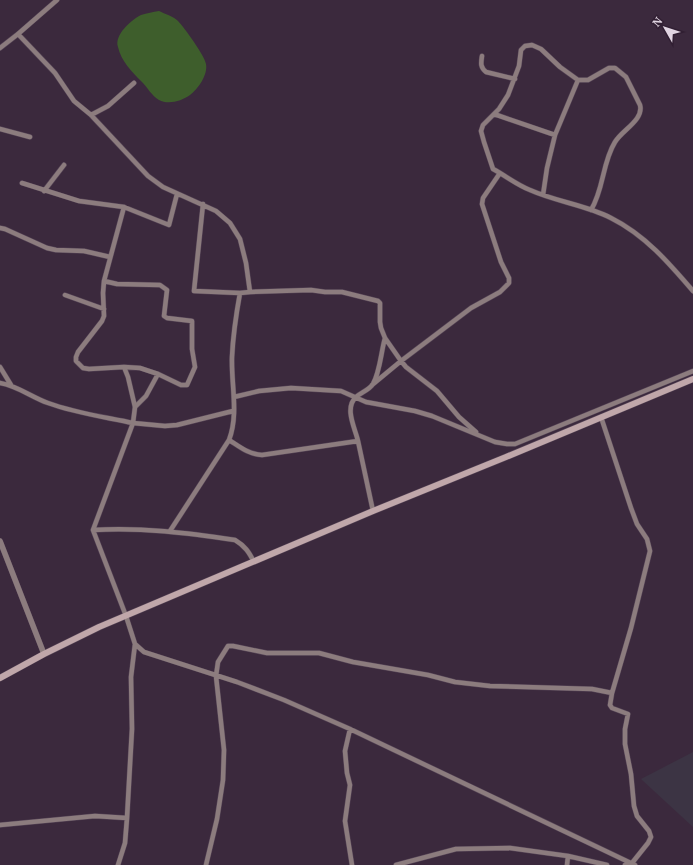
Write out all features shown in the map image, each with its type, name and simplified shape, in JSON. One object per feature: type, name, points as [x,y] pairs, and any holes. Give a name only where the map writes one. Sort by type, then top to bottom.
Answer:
[{"type":"main road","points":[[0,678],[94,629],[373,511],[693,379]]},
{"type":"street","points":[[0,48],[58,0]]},
{"type":"street","points":[[18,34],[55,73],[74,101],[91,115],[148,176],[163,187],[216,211],[237,231],[246,263],[250,292]]},
{"type":"street","points":[[592,210],[596,201],[608,156],[615,142],[638,118],[642,110],[640,105],[626,78],[615,68],[609,68],[588,80],[578,80],[560,67],[541,49],[532,45],[525,46],[520,50],[519,66],[515,79],[504,102],[483,125],[481,131],[493,169],[529,190],[592,210],[611,218],[643,239],[658,252],[693,291]]},
{"type":"street","points":[[482,56],[481,66],[483,70],[515,79]]},
{"type":"street","points":[[543,195],[547,168],[555,135],[578,80]]},
{"type":"street","points":[[91,115],[108,106],[134,83]]},
{"type":"street","points":[[494,114],[555,135]]},
{"type":"street","points":[[0,129],[30,137]]},
{"type":"street","points":[[44,191],[64,165]]},
{"type":"street","points":[[373,511],[350,409],[351,403],[356,397],[401,361],[471,308],[500,292],[509,283],[509,278],[500,262],[482,204],[483,198],[500,173]]},
{"type":"street","points":[[22,183],[87,203],[108,204],[124,207],[169,225],[177,194]]},
{"type":"street","points":[[203,204],[194,291],[240,293],[311,290],[342,292],[378,300],[380,303],[380,322],[386,338],[401,361],[437,391],[477,434]]},
{"type":"street","points":[[104,282],[116,284],[160,285],[167,290],[164,316],[167,318],[192,321],[192,349],[196,367],[189,383],[184,386],[158,374],[140,368],[83,368],[76,361],[78,352],[102,321],[104,309],[104,282],[124,207]]},
{"type":"street","points":[[0,228],[47,248],[56,250],[84,251],[110,257]]},
{"type":"street","points":[[170,531],[229,440],[233,424],[234,397],[232,358],[240,293]]},
{"type":"street","points":[[65,295],[104,309]]},
{"type":"street","points":[[372,385],[376,379],[386,338]]},
{"type":"street","points":[[0,367],[11,385]]},
{"type":"street","points":[[118,865],[125,843],[127,818],[132,729],[131,677],[135,644],[94,530],[133,422],[135,407],[128,377],[124,367]]},
{"type":"street","points":[[234,397],[259,391],[291,388],[341,391],[366,402],[415,411],[432,416],[495,442],[515,444],[693,371]]},
{"type":"street","points":[[135,407],[146,396],[158,374]]},
{"type":"street","points":[[0,383],[11,385],[47,403],[66,408],[133,422],[165,426],[177,425],[233,411]]},
{"type":"street","points":[[601,416],[631,508],[637,524],[647,539],[650,551],[610,705],[612,708],[628,714],[625,729],[625,744],[631,774],[634,806],[636,816],[649,831],[651,836],[634,864],[625,865]]},
{"type":"street","points":[[229,440],[247,452],[262,455],[358,442]]},
{"type":"street","points":[[94,530],[137,529],[170,531],[235,540],[243,544],[254,562]]},
{"type":"street","points":[[0,541],[44,654]]},
{"type":"street","points":[[135,644],[144,652],[237,682],[284,700],[350,729],[634,864]]},
{"type":"street","points":[[206,865],[217,819],[223,780],[224,750],[216,676],[218,662],[228,646],[267,653],[319,653],[353,662],[428,675],[455,682],[490,686],[592,689],[612,693]]},
{"type":"street","points":[[350,729],[345,751],[345,760],[350,785],[345,822],[352,865]]},
{"type":"street","points":[[0,825],[95,816],[127,818]]},
{"type":"street","points":[[396,865],[456,849],[510,848],[568,856],[607,865]]},
{"type":"street","points":[[567,865],[568,856]]},
{"type":"shaded area","points":[[693,752],[693,827],[641,779]]},
{"type":"green space","points":[[159,11],[174,18],[181,24],[198,48],[206,64],[204,77],[196,89],[187,97],[175,102],[159,100],[154,96],[127,66],[119,52],[117,42],[124,28],[133,20],[141,15]]}]
